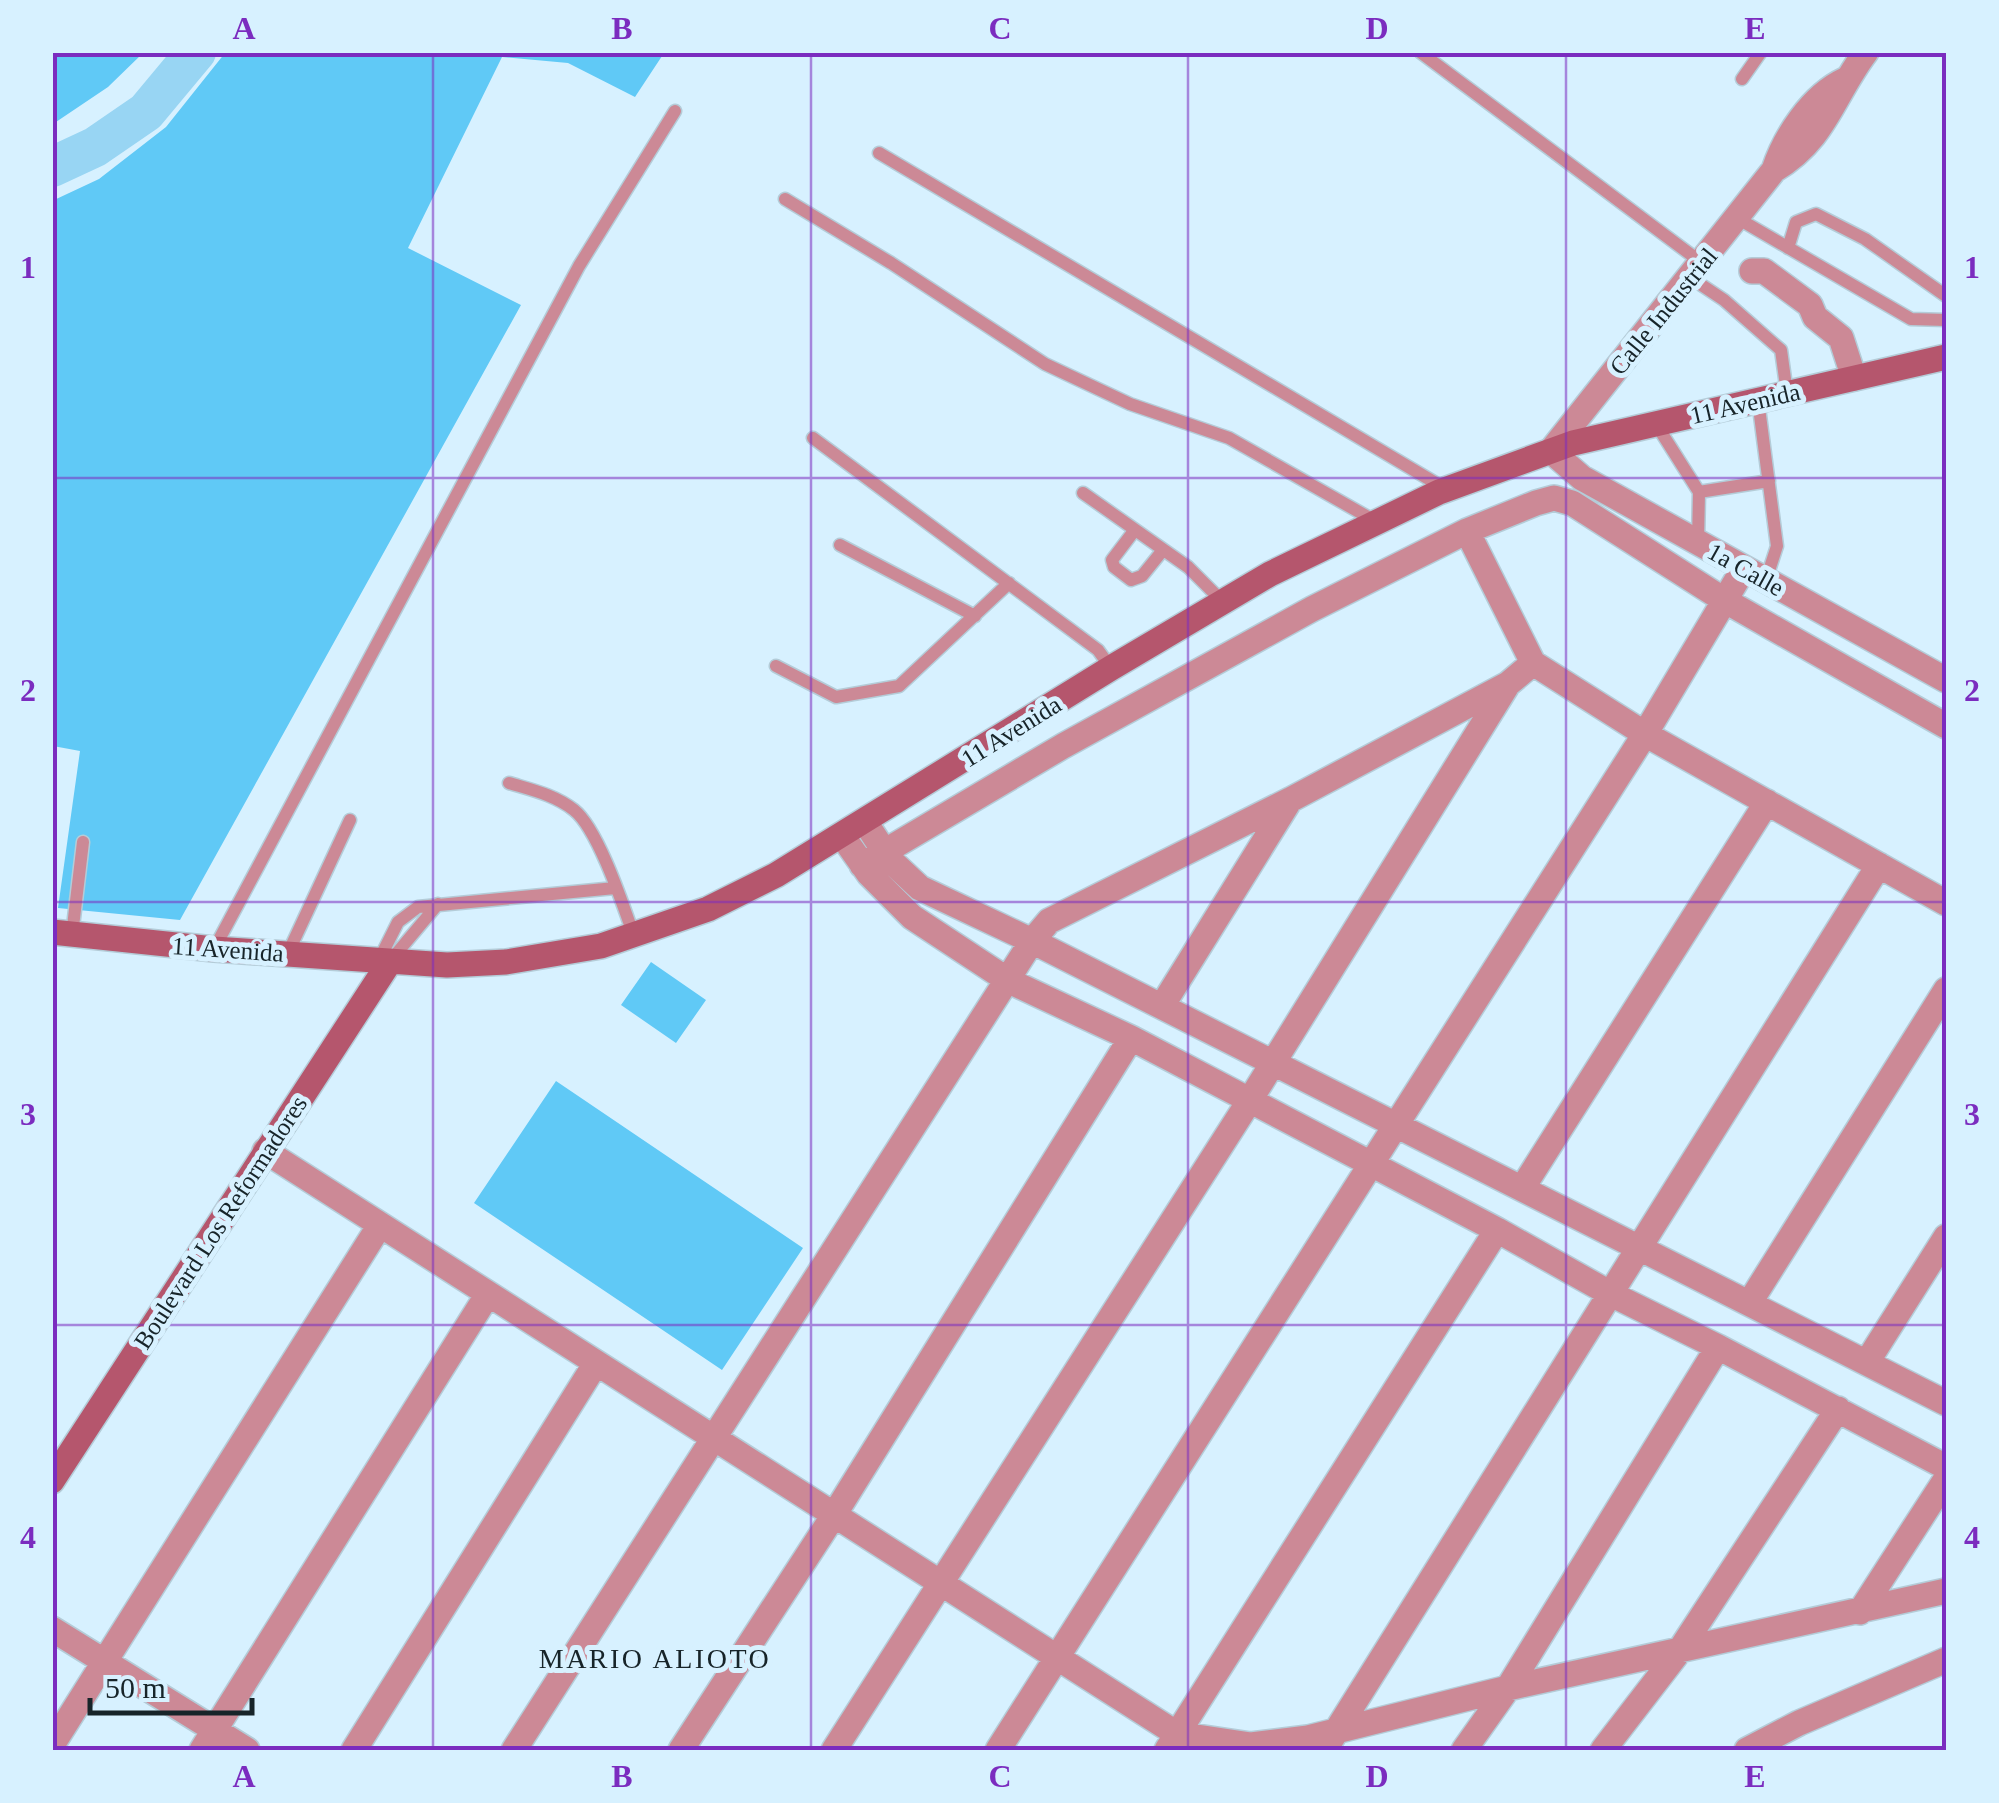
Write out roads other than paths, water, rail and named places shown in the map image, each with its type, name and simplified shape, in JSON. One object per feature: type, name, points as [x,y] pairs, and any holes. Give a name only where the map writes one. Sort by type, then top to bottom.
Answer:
[{"type":"main road","name":"11 Avenida","points":[[62,933],[383,962],[506,962],[558,956],[634,936],[708,909],[776,876],[1270,574],[1446,490],[1552,451],[1946,357]]},
{"type":"main road","name":"Boulevard Los Reformadores","points":[[52,1481],[383,962]]},
{"type":"street","name":"Calle Industrial","points":[[1552,451],[1738,218],[1774,170],[1783,143],[1829,88],[1844,80],[1866,52]]},
{"type":"street","points":[[1703,262],[1764,272],[1810,305],[1814,316],[1842,338],[1854,378]]},
{"type":"street","name":"1a Calle","points":[[1552,451],[1582,478],[1946,680]]},
{"type":"street","points":[[873,859],[1062,746],[1312,609],[1467,531],[1554,498],[1572,504],[1724,600],[1946,726]]},
{"type":"street","points":[[1467,531],[1533,664],[1645,734],[1946,903]]},
{"type":"street","points":[[998,1750],[1645,734],[1724,600],[1755,574]]},
{"type":"street","points":[[514,1750],[1032,941],[1050,921],[1290,800],[1508,684],[1533,664]]},
{"type":"street","points":[[834,1750],[1250,1100],[1508,684]]},
{"type":"street","points":[[1162,1006],[1290,800]]},
{"type":"street","points":[[1523,1187],[1767,802]]},
{"type":"street","points":[[865,822],[873,859],[912,917],[1009,982],[1131,1038],[1946,1468]]},
{"type":"street","points":[[843,837],[920,888],[1274,1062],[1946,1403]]},
{"type":"street","points":[[1330,1741],[1879,865]]},
{"type":"street","points":[[1750,1302],[1946,990]]},
{"type":"street","points":[[681,1750],[834,1514],[1131,1038]]},
{"type":"street","points":[[265,1151],[1058,1658],[1172,1742],[1251,1745],[1330,1741],[1508,1688],[1946,1592]]},
{"type":"street","points":[[52,1745],[380,1224]]},
{"type":"street","points":[[1172,1742],[1496,1230]]},
{"type":"street","points":[[1867,1362],[1946,1237]]},
{"type":"street","points":[[208,1740],[488,1294]]},
{"type":"street","points":[[1464,1750],[1508,1688],[1718,1347]]},
{"type":"street","points":[[354,1750],[596,1362]]},
{"type":"street","points":[[1603,1750],[1680,1650],[1838,1409]]},
{"type":"street","points":[[1860,1612],[1946,1479]]},
{"type":"street","points":[[52,1628],[105,1662],[208,1740],[247,1750]]},
{"type":"street","points":[[1748,1750],[1799,1723],[1946,1660]]},
{"type":"lane","points":[[1420,52],[1703,262],[1738,311],[1781,350],[1786,393]]},
{"type":"lane","points":[[1742,78],[1760,52]]},
{"type":"lane","points":[[214,949],[579,266],[675,111]]},
{"type":"lane","points":[[879,152],[1446,490]]},
{"type":"lane","points":[[785,200],[1046,364],[1130,404],[1229,438],[1377,522]]},
{"type":"lane","points":[[1788,248],[1796,222],[1816,214],[1865,239],[1946,296]]},
{"type":"lane","points":[[1738,218],[1910,319],[1946,320]]},
{"type":"lane","points":[[1755,574],[1777,546],[1758,400]]},
{"type":"lane","points":[[1656,424],[1698,492],[1698,542]]},
{"type":"lane","points":[[814,438],[1098,650],[1112,668]]},
{"type":"lane","points":[[1698,492],[1768,481]]},
{"type":"lane","points":[[1083,493],[1188,568],[1223,602]]},
{"type":"lane","points":[[1134,531],[1112,560],[1114,568],[1131,580],[1142,576],[1163,550]]},
{"type":"lane","points":[[840,545],[975,616]]},
{"type":"lane","points":[[776,666],[836,697],[898,686],[1009,583]]},
{"type":"lane","points":[[509,783],[553,796],[576,812],[591,830],[634,936]]},
{"type":"lane","points":[[288,952],[350,820]]},
{"type":"lane","points":[[62,933],[83,842]]},
{"type":"lane","points":[[383,962],[398,922],[408,912],[438,904],[616,888]]},
{"type":"lane","points":[[383,962],[438,904]]},
{"type":"waterway","points":[[52,167],[95,147],[146,112],[196,52]]},
{"type":"district","name":"MARIO ALIOTO","points":[[655,1658]]}]
